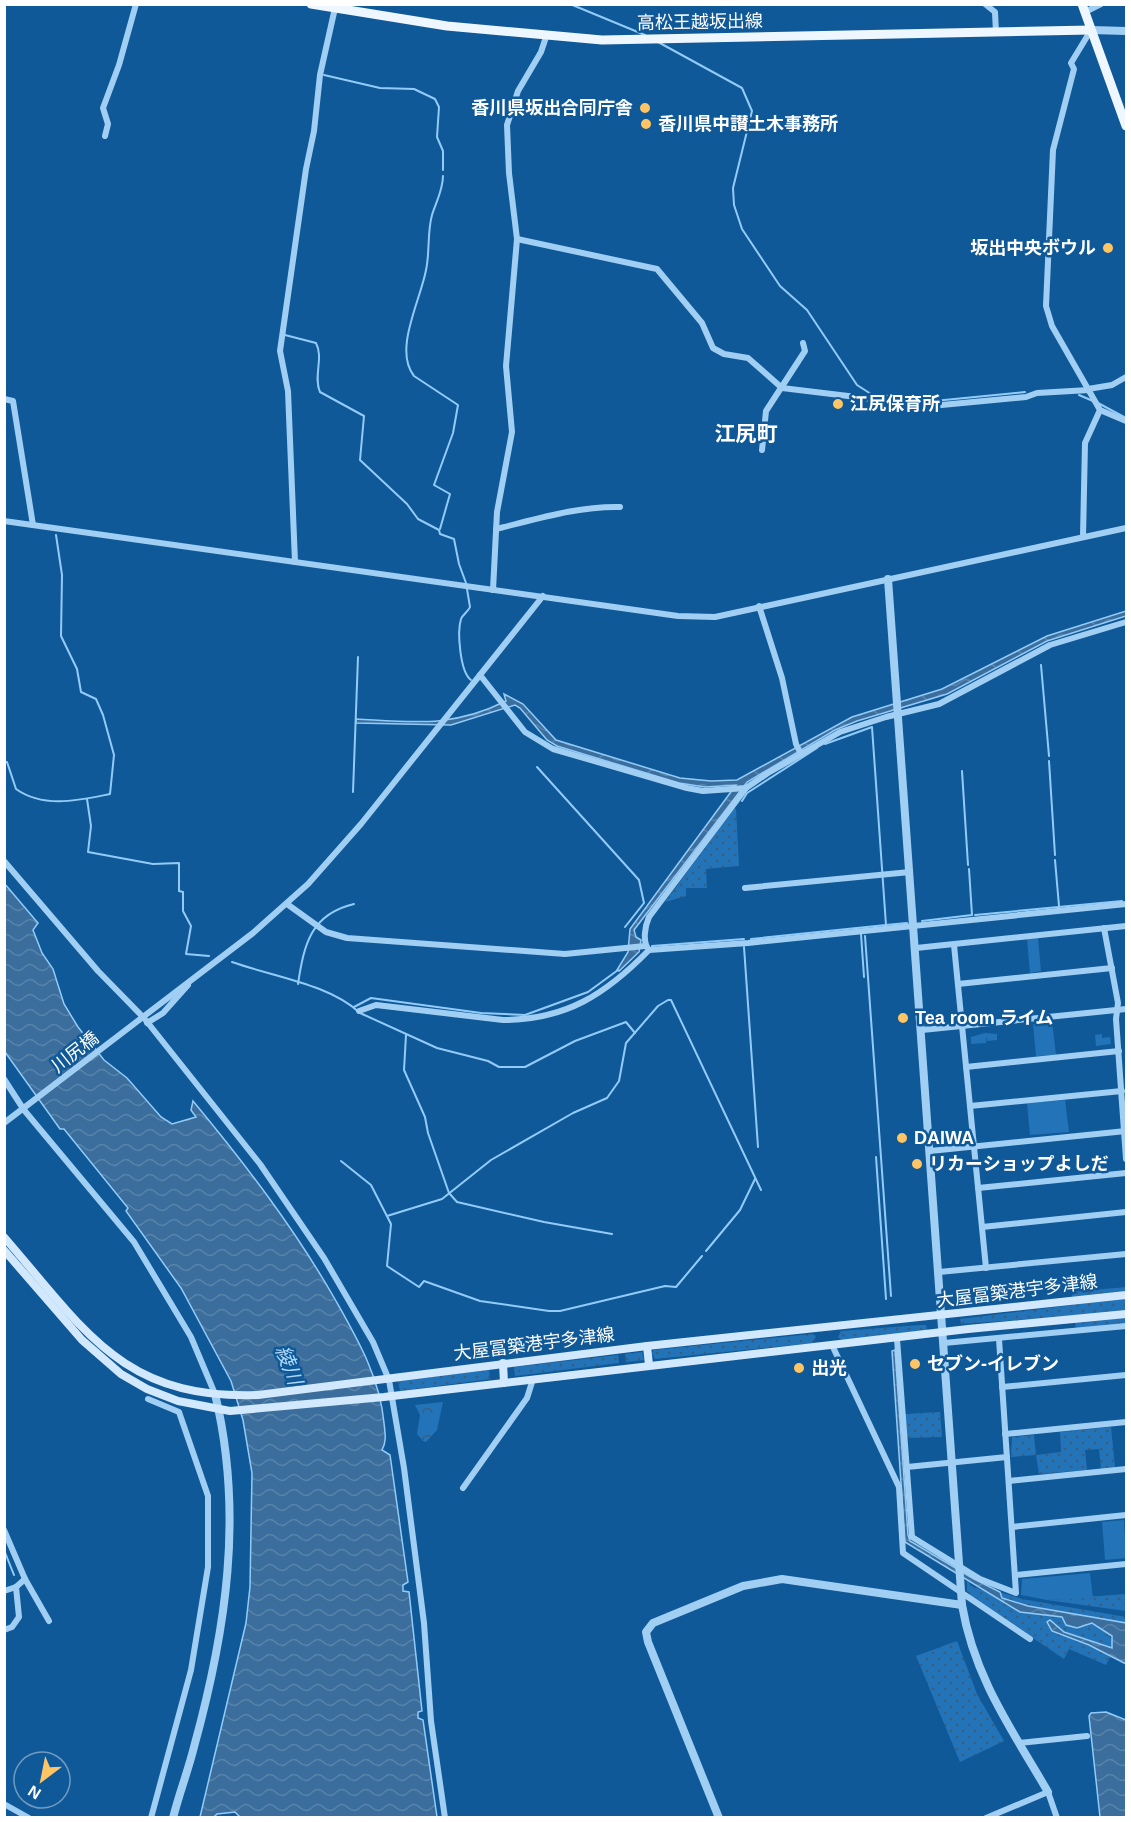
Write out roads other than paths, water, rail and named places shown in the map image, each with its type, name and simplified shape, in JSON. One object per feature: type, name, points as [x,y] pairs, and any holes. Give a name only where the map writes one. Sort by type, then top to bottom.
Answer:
[{"type":"main road","name":"高松王越坂出線","points":[[312,4],[447,26],[546,37],[655,40],[1091,30]]},
{"type":"main road","points":[[1083,8],[1126,125]]},
{"type":"main road","name":"大屋冨築港宇多津線","points":[[4,1237],[89,1335],[126,1365],[152,1379],[220,1395],[258,1395],[390,1380],[503,1363],[942,1317],[1126,1295]]},
{"type":"main road","name":"大屋冨築港宇多津線","points":[[4,1250],[82,1340],[121,1374],[147,1389],[202,1407],[230,1411],[388,1397],[832,1345],[897,1339],[943,1338],[1126,1314]]},
{"type":"main road","points":[[824,1328],[832,1345]]},
{"type":"main road","points":[[647,1347],[649,1365]]},
{"type":"main road","points":[[503,1363],[504,1383]]},
{"type":"street","points":[[105,136],[108,124],[103,108],[119,65],[136,4]]},
{"type":"street","points":[[985,4],[995,12],[996,33]]},
{"type":"street","points":[[1083,8],[1101,4]]},
{"type":"street","points":[[295,562],[288,391],[280,351],[306,169],[314,131],[320,75],[335,8]]},
{"type":"street","points":[[1126,31],[1091,30],[1071,63],[1074,69],[1054,142],[1046,306],[1052,326],[1097,405],[1126,421]]},
{"type":"street","points":[[493,590],[497,512],[512,441],[506,366],[517,239],[508,173],[507,125],[518,91],[541,52],[546,37]]},
{"type":"street","points":[[517,239],[657,269],[702,323],[713,348],[724,354],[748,358],[782,388],[931,406],[1026,397],[1037,393],[1089,390],[1112,385],[1126,377]]},
{"type":"street","points":[[762,450],[766,411],[805,351],[803,343]]},
{"type":"street","points":[[4,399],[13,401],[33,525]]},
{"type":"street","points":[[1083,537],[1085,443],[1097,405]]},
{"type":"street","points":[[496,529],[598,506],[620,507]]},
{"type":"street","points":[[4,521],[678,616],[715,616],[1126,528]]},
{"type":"street","points":[[888,579],[962,1605],[968,1636],[979,1668],[1048,1792],[1057,1818]]},
{"type":"street","name":"川尻橋","points":[[4,1123],[143,1021],[287,904],[361,824],[543,596]]},
{"type":"street","points":[[759,606],[782,678],[796,744],[801,753]]},
{"type":"street","points":[[359,1011],[376,1005],[503,1020],[535,1018],[560,1011],[598,995],[623,976],[645,947],[648,917],[744,788],[840,732],[899,712],[939,704],[1050,645],[1126,622]]},
{"type":"street","points":[[480,675],[525,732],[553,749],[687,788],[703,791],[744,788]]},
{"type":"street","points":[[4,861],[91,964],[143,1021],[286,1200],[373,1342],[390,1380],[388,1397],[423,1612],[431,1721],[445,1818]]},
{"type":"street","points":[[745,888],[910,872]]},
{"type":"street","points":[[287,904],[317,926],[347,938],[565,954],[914,925],[1126,904]]},
{"type":"street","points":[[916,948],[1126,926]]},
{"type":"street","points":[[1104,928],[1118,1003],[1126,1159]]},
{"type":"street","points":[[954,945],[986,1268]]},
{"type":"street","points":[[958,984],[1112,968]]},
{"type":"street","points":[[922,1029],[1126,1009]]},
{"type":"street","points":[[966,1067],[1119,1051]]},
{"type":"street","points":[[4,1079],[134,1242],[191,1337],[220,1395],[219,1410],[225,1446],[230,1508],[229,1574],[221,1635],[173,1818]]},
{"type":"street","points":[[970,1107],[1122,1091]]},
{"type":"street","points":[[930,1151],[1126,1131]]},
{"type":"street","points":[[978,1188],[1126,1173]]},
{"type":"street","points":[[982,1227],[1126,1212]]},
{"type":"street","points":[[939,1272],[1126,1254]]},
{"type":"street","points":[[943,1338],[999,1339],[1126,1326]]},
{"type":"street","points":[[897,1339],[912,1537],[989,1584],[1016,1593],[999,1339]]},
{"type":"street","points":[[832,1345],[899,1487],[903,1553],[1029,1639]]},
{"type":"street","points":[[1002,1387],[1126,1375]]},
{"type":"street","points":[[463,1488],[527,1398],[533,1379]]},
{"type":"street","points":[[148,1399],[179,1412],[208,1496],[209,1529],[208,1567],[197,1640],[165,1774],[150,1816]]},
{"type":"street","points":[[1005,1434],[1126,1422]]},
{"type":"street","points":[[907,1467],[1007,1457]]},
{"type":"street","points":[[1009,1481],[1126,1469]]},
{"type":"street","points":[[1012,1527],[1126,1515]]},
{"type":"street","points":[[4,1530],[25,1579],[49,1621]]},
{"type":"street","points":[[1016,1575],[1126,1564]]},
{"type":"street","points":[[4,1591],[16,1587],[25,1579]]},
{"type":"street","points":[[719,1818],[648,1642],[646,1632],[653,1623],[743,1586],[782,1579],[962,1605]]},
{"type":"street","points":[[4,1630],[12,1627],[19,1617],[16,1587]]},
{"type":"street","points":[[1019,1743],[1087,1736]]},
{"type":"street","points":[[986,1818],[1048,1792]]},
{"type":"street","points":[[4,1804],[29,1818]]},
{"type":"water","points":[[1126,611],[1126,616],[1047,641],[947,694],[857,721],[835,730],[747,782],[634,930],[636,937],[641,940],[639,952],[619,971],[617,970],[628,952],[630,929],[736,785],[705,787],[679,783],[557,746],[547,740],[515,705],[451,725],[356,723],[356,719],[414,722],[468,716],[506,701],[504,694],[523,704],[556,740],[680,778],[711,781],[737,780],[852,717],[942,689],[1047,636]]},
{"type":"water","name":"綾川","points":[[4,883],[38,923],[33,930],[42,953],[53,969],[64,1004],[78,1027],[104,1060],[127,1078],[161,1117],[172,1124],[196,1117],[191,1110],[193,1101],[251,1173],[304,1248],[336,1301],[367,1360],[382,1406],[385,1443],[382,1450],[390,1455],[408,1582],[403,1585],[403,1591],[409,1592],[422,1711],[418,1712],[418,1718],[423,1720],[437,1817],[241,1818],[235,1812],[217,1814],[214,1817],[200,1817],[246,1623],[250,1587],[252,1473],[243,1420],[231,1381],[181,1288],[126,1211],[128,1208],[64,1129],[60,1129],[5,1052]]},
{"type":"water","points":[[895,1350],[910,1541],[1000,1592],[1002,1598],[1028,1606],[1126,1623],[1126,1664],[1089,1645],[1052,1631],[1047,1622],[1050,1620],[1064,1632],[1112,1648],[1112,1636],[1092,1623],[1077,1628],[1066,1625],[1062,1617],[1020,1612],[905,1542],[892,1351]]},
{"type":"water","points":[[1106,1712],[1126,1720],[1126,1817],[1100,1817],[1089,1716],[1091,1713]]},
{"type":"waterway","points":[[570,4],[645,35]]},
{"type":"waterway","points":[[658,42],[742,88],[752,111],[733,188],[734,205],[742,229],[780,286],[807,310],[857,385],[871,394],[934,401],[1025,392]]},
{"type":"waterway","points":[[324,75],[380,88],[414,89],[435,99],[439,107],[437,137],[443,151],[443,170]]},
{"type":"waterway","points":[[440,529],[450,494],[434,485],[453,433],[458,405],[414,376],[408,365],[406,353],[410,324],[426,270],[430,222],[441,191],[443,176]]},
{"type":"waterway","points":[[285,335],[316,343],[319,355],[318,386],[320,392],[364,416],[360,460],[407,504],[418,519],[439,530],[440,534],[454,539],[466,583]]},
{"type":"waterway","points":[[1079,395],[1093,401]]},
{"type":"waterway","points":[[1098,403],[1126,418]]},
{"type":"waterway","points":[[4,762],[7,762],[16,789],[38,799],[62,801],[110,794],[114,755],[103,715],[96,699],[81,692],[77,669],[61,636],[62,575],[56,535]]},
{"type":"waterway","points":[[467,589],[470,607],[461,619],[460,642],[464,669],[471,680]]},
{"type":"waterway","points":[[353,792],[358,657]]},
{"type":"waterway","points":[[1041,665],[1049,756]]},
{"type":"waterway","points":[[751,939],[886,925],[872,727],[825,744]]},
{"type":"waterway","points":[[742,801],[747,793],[817,748]]},
{"type":"waterway","points":[[1049,761],[1055,855]]},
{"type":"waterway","points":[[537,767],[639,880],[644,903],[625,927]]},
{"type":"waterway","points":[[962,771],[968,865]]},
{"type":"waterway","points":[[87,799],[91,826],[88,852],[153,864],[179,863],[179,891],[183,892],[183,911],[191,926],[186,954],[209,956]]},
{"type":"waterway","points":[[1055,860],[1059,906]]},
{"type":"waterway","points":[[922,921],[972,915],[969,869]]},
{"type":"waterway","points":[[975,915],[1122,901]]},
{"type":"waterway","points":[[298,984],[303,956],[312,933],[328,915],[354,904]]},
{"type":"waterway","points":[[886,925],[907,923]]},
{"type":"waterway","points":[[861,934],[864,977]]},
{"type":"waterway","points":[[865,936],[891,1296]]},
{"type":"waterway","points":[[652,946],[744,939]]},
{"type":"waterway","points":[[744,947],[758,1147]]},
{"type":"waterway","points":[[232,962],[317,988],[347,1003],[360,1013],[437,1048],[488,1061],[499,1067],[525,1067],[575,1041],[626,1022],[635,1033]]},
{"type":"waterway","points":[[354,1007],[371,998],[481,1013],[525,1015],[588,992],[618,970]]},
{"type":"waterway","points":[[387,1216],[442,1199],[491,1160],[573,1113],[607,1098],[619,1081],[626,1043],[658,1006],[668,1000],[671,1000],[761,1190]]},
{"type":"waterway","points":[[406,1035],[404,1070],[425,1117],[428,1133],[449,1193],[457,1202],[544,1222],[612,1234]]},
{"type":"waterway","points":[[876,1157],[886,1299]]},
{"type":"waterway","points":[[341,1161],[371,1185],[391,1224],[387,1266],[419,1287],[424,1281],[480,1301],[560,1311],[665,1286],[676,1287],[702,1256]]},
{"type":"waterway","points":[[706,1251],[740,1210],[755,1179]]},
{"type":"waterway","points":[[4,1550],[14,1575]]},
{"type":"place","name":"香川県坂出合同庁舎","points":[[645,108]]},
{"type":"place","name":"香川県中讃土木事務所","points":[[646,124]]},
{"type":"place","name":"坂出中央ボウル","points":[[1108,248]]},
{"type":"place","name":"江尻保育所","points":[[838,404]]},
{"type":"place","name":"Tea room ライム","points":[[903,1018]]},
{"type":"place","name":"DAIWA","points":[[902,1138]]},
{"type":"place","name":"リカーショップよしだ","points":[[917,1164]]},
{"type":"place","name":"セブン-イレブン","points":[[915,1364]]},
{"type":"place","name":"出光","points":[[799,1368]]},
{"type":"district","name":"江尻町","points":[[746,433]]}]
